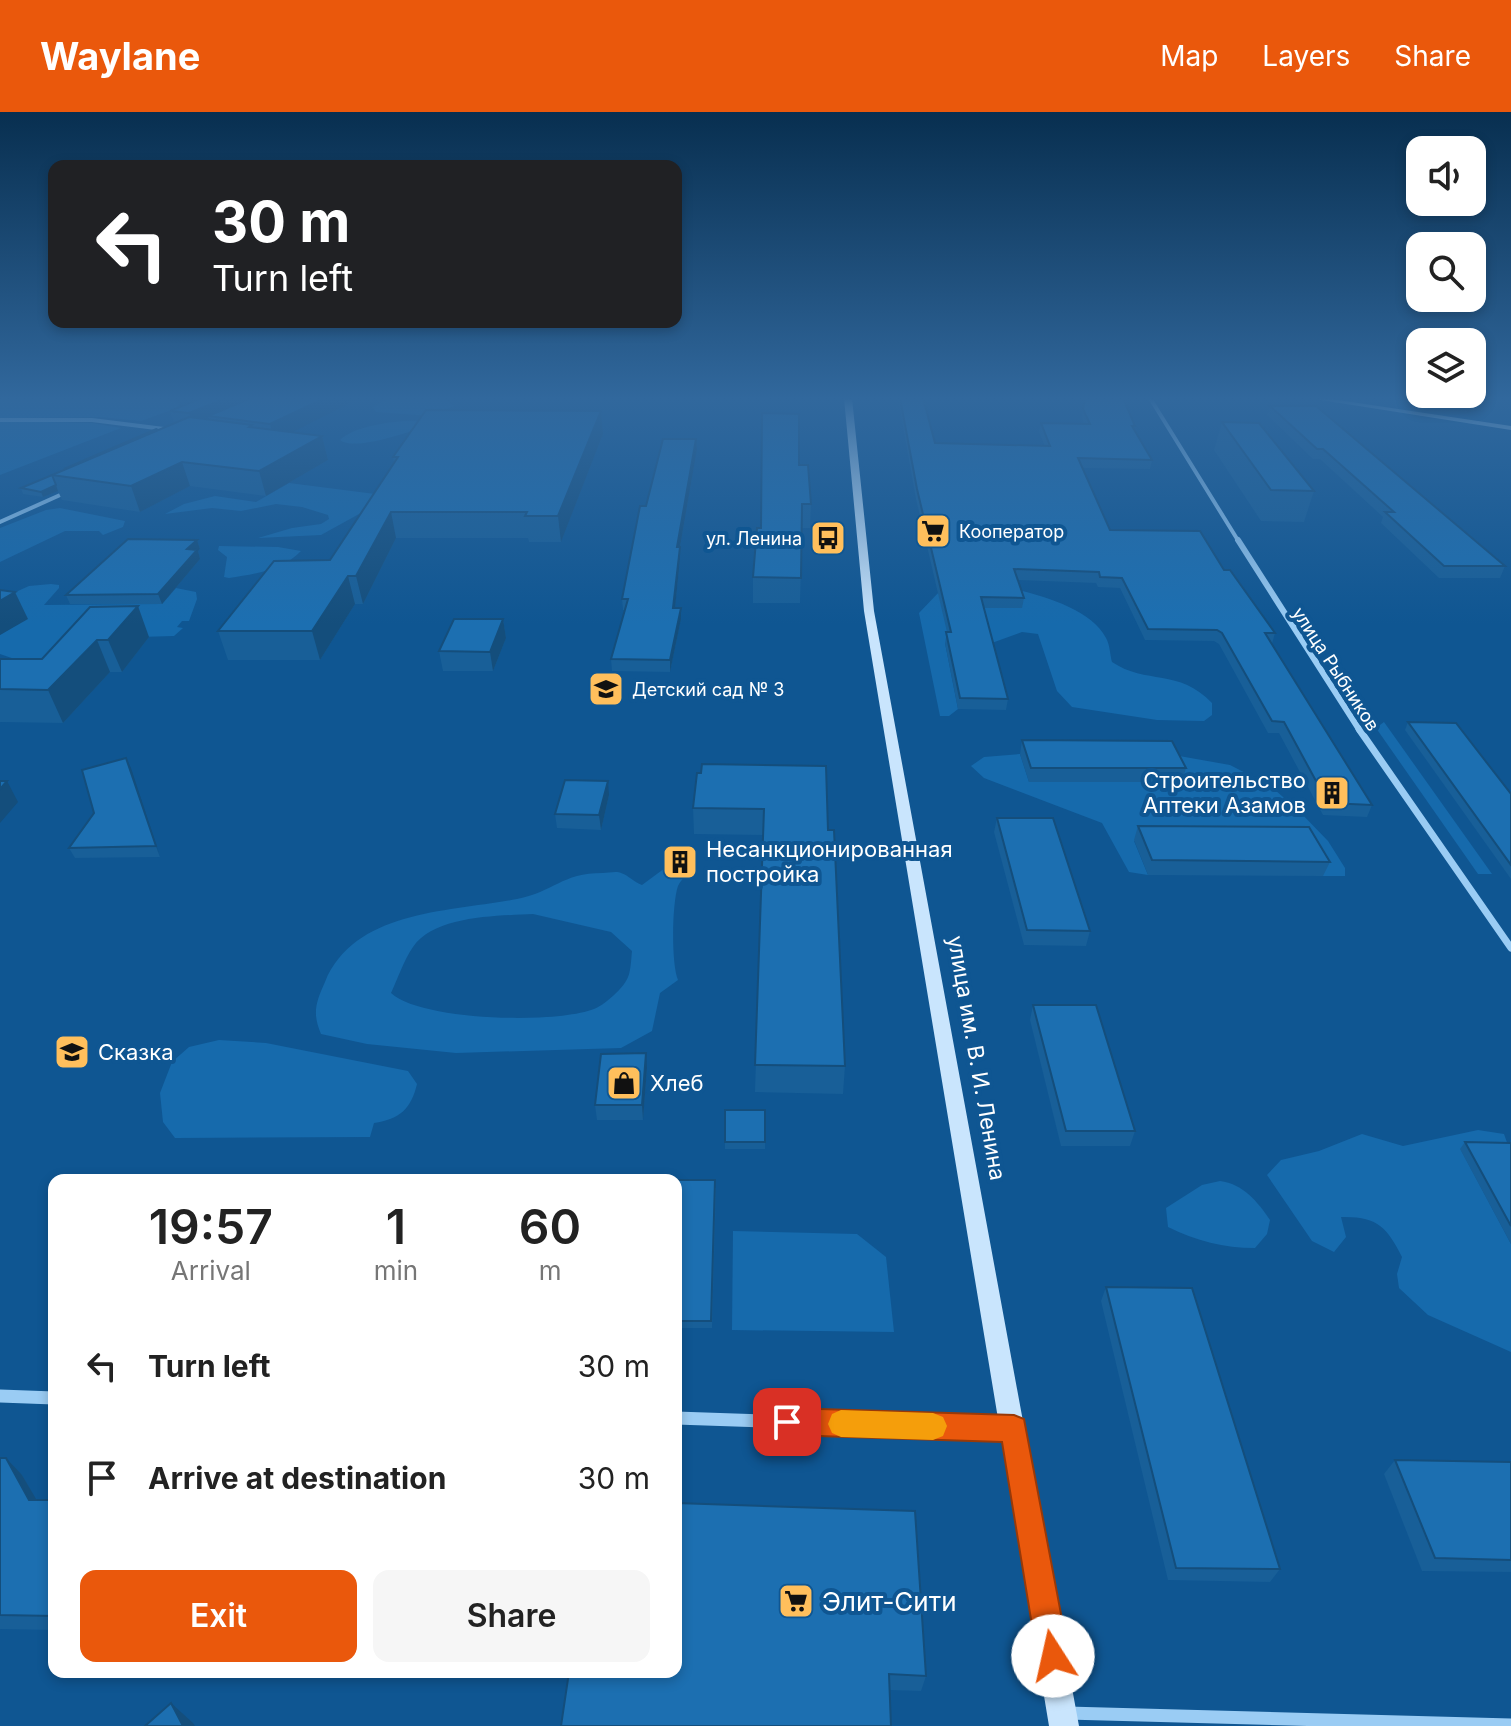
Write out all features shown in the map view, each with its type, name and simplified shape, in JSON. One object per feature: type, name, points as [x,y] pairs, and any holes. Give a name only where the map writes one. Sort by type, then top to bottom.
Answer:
[{"type":"main road","name":"улица им. В. И. Ленина","points":[[855,473],[869,611],[1063,1720]]},
{"type":"street","name":"улица Рыбников","points":[[1197,473],[1348,713],[1511,948]]},
{"type":"street","points":[[0,522],[73,489]]},
{"type":"street","points":[[0,1396],[48,1398]]},
{"type":"street","points":[[682,1418],[1014,1429]]},
{"type":"street","points":[[1063,1720],[1511,1725]]},
{"type":"shaded area","points":[[289,483],[375,494],[379,503],[321,535],[258,538],[321,524],[329,519],[328,515],[302,507],[276,504],[241,511],[212,508],[165,514],[184,504],[215,496],[256,502]]},
{"type":"shaded area","points":[[60,508],[125,521],[123,527],[103,535],[99,531],[65,531],[0,562],[0,528],[46,510]]},
{"type":"shaded area","points":[[219,546],[278,547],[301,551],[277,567],[229,578],[224,577],[227,557],[218,550]]},
{"type":"shaded area","points":[[989,584],[1054,600],[1085,616],[1106,638],[1112,662],[1137,673],[1187,685],[1212,703],[1212,715],[1204,721],[1157,720],[1072,707],[1057,691],[1038,634],[1022,632],[989,644],[945,643],[958,709],[949,716],[940,716],[919,613],[939,592]]},
{"type":"shaded area","points":[[59,585],[59,588],[44,605],[162,604],[176,588],[196,592],[197,599],[189,621],[182,621],[177,627],[183,628],[174,636],[103,638],[29,664],[0,654],[0,635],[26,619],[0,599],[29,586]]},
{"type":"shaded area","points":[[1384,722],[1492,874],[1478,874],[1376,728]]},
{"type":"shaded area","points":[[1020,754],[1029,782],[1168,754],[1230,765],[1269,785],[1297,809],[1328,841],[1345,868],[1345,876],[1323,876],[1134,841],[1148,875],[1129,872],[1102,823],[984,778],[971,766],[984,757]]},
{"type":"shaded area","points":[[695,867],[681,881],[676,894],[673,947],[678,980],[660,993],[652,1031],[621,1048],[456,1053],[367,1044],[321,1034],[316,1008],[325,982],[339,958],[359,940],[382,927],[436,912],[530,896],[567,879],[589,874],[619,872],[642,885],[665,868]],"holes":[[[533,914],[611,932],[632,951],[628,978],[607,1001],[576,1014],[521,1018],[458,1014],[407,1002],[391,993],[413,947],[423,936],[452,923]]]},
{"type":"shaded area","points":[[219,1040],[266,1043],[408,1071],[417,1084],[408,1106],[391,1119],[374,1123],[370,1137],[175,1138],[163,1122],[160,1093],[172,1062],[189,1047]]},
{"type":"shaded area","points":[[1478,1130],[1504,1134],[1510,1151],[1461,1150],[1511,1244],[1511,1352],[1428,1315],[1399,1288],[1397,1274],[1402,1257],[1386,1231],[1372,1221],[1341,1217],[1346,1237],[1334,1252],[1312,1241],[1267,1175],[1281,1160],[1319,1151],[1362,1134],[1403,1146]]},
{"type":"shaded area","points":[[1220,1181],[1249,1194],[1270,1220],[1267,1234],[1255,1248],[1210,1243],[1168,1227],[1166,1208],[1202,1185]]},
{"type":"shaded area","points":[[733,1231],[857,1234],[886,1257],[894,1332],[732,1330]]},
{"type":"building","points":[[56,473],[158,473],[131,486],[52,475]]},
{"type":"building","points":[[387,473],[575,473],[558,516],[525,516],[527,512],[391,512],[356,576],[348,576],[312,631],[218,631],[274,561],[330,560]]},
{"type":"building","points":[[654,473],[690,473],[677,547],[680,547],[673,608],[681,608],[670,660],[611,659],[628,599],[622,599],[640,506],[646,506]]},
{"type":"building","points":[[761,473],[809,473],[811,504],[802,504],[801,578],[753,577],[757,528],[761,528]]},
{"type":"building","points":[[914,473],[1085,473],[1110,530],[1200,531],[1224,570],[1230,570],[1275,633],[1265,633],[1372,805],[1328,803],[1284,722],[1272,721],[1222,633],[1217,630],[1148,629],[1122,578],[1100,577],[1099,572],[1014,569],[1024,598],[981,597],[1008,699],[960,698],[946,632],[951,632]]},
{"type":"building","points":[[1259,473],[1300,473],[1314,491],[1271,490]]},
{"type":"building","points":[[1350,473],[1396,473],[1505,566],[1444,566],[1385,512],[1394,512]]},
{"type":"building","points":[[52,475],[56,485],[41,492],[21,488]]},
{"type":"building","points":[[128,539],[197,540],[187,549],[197,550],[158,594],[66,595]]},
{"type":"building","points":[[0,590],[15,592],[0,601]]},
{"type":"building","points":[[138,606],[108,640],[97,640],[48,690],[0,689],[0,659],[42,659],[90,607]]},
{"type":"building","points":[[454,619],[503,619],[490,652],[439,651]]},
{"type":"building","points":[[1408,722],[1456,723],[1511,794],[1511,865]]},
{"type":"building","points":[[1022,740],[1172,741],[1186,768],[1031,768]]},
{"type":"building","points":[[126,758],[156,846],[69,848],[94,813],[82,770]]},
{"type":"building","points":[[702,764],[826,766],[828,830],[834,830],[845,1066],[755,1065],[764,809],[693,808],[697,773],[701,773]]},
{"type":"building","points":[[565,780],[608,781],[599,815],[555,814]]},
{"type":"building","points":[[997,818],[1053,818],[1090,931],[1027,930]]},
{"type":"building","points":[[1138,826],[1309,827],[1330,862],[1152,860]]},
{"type":"building","points":[[1033,1005],[1096,1005],[1135,1131],[1066,1131]]},
{"type":"building","name":"Хлеб","points":[[646,1053],[642,1105],[595,1105],[601,1054]]},
{"type":"building","points":[[725,1110],[765,1110],[765,1142],[725,1142]]},
{"type":"building","points":[[1465,1142],[1511,1143],[1511,1226]]},
{"type":"building","points":[[682,1180],[715,1180],[711,1321],[682,1321]]},
{"type":"building","points":[[1106,1287],[1192,1288],[1280,1569],[1176,1568]]},
{"type":"building","points":[[0,1458],[6,1458],[29,1500],[48,1500],[48,1616],[0,1615]]},
{"type":"building","points":[[1395,1460],[1511,1462],[1511,1560],[1435,1558]]},
{"type":"building","name":"Элит-Сити","points":[[682,1503],[915,1511],[926,1676],[889,1674],[891,1726],[561,1726],[568,1678],[682,1678]]},
{"type":"building","points":[[171,1703],[183,1726],[145,1726]]},
{"type":"slow traffic","points":[[841,1424],[933,1426]]},
{"type":"place","name":"Кооператор","points":[[933,531]]},
{"type":"place","name":"ул. Ленина","points":[[828,538]]},
{"type":"place","name":"Детский сад № 3","points":[[606,689]]},
{"type":"place","name":"Строительство Аптеки Азамов","points":[[1332,793]]},
{"type":"place","name":"Несанкционированная постройка","points":[[680,862]]},
{"type":"place","name":"Сказка","points":[[72,1052]]},
{"type":"place","name":"Хлеб","points":[[624,1083]]},
{"type":"place","name":"Элит-Сити","points":[[796,1601]]},
{"type":"route","points":[[787,1422],[1014,1429],[1053,1656]]}]
